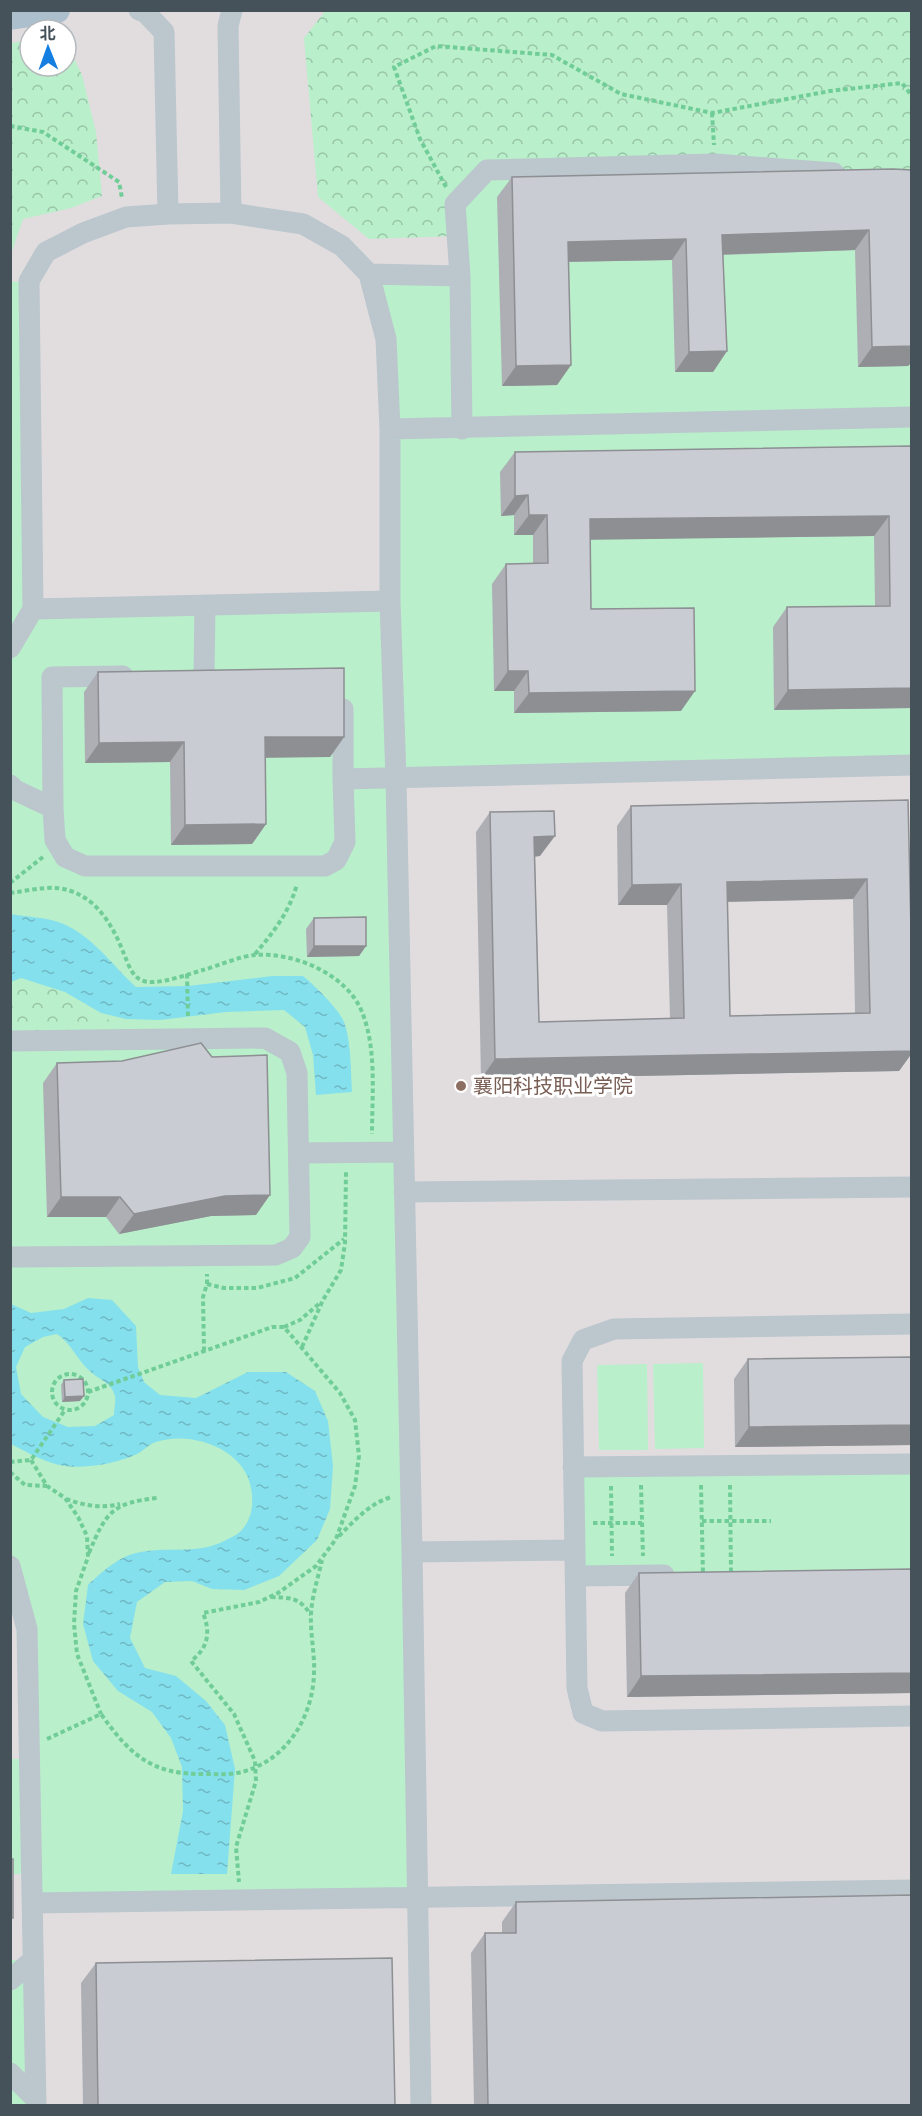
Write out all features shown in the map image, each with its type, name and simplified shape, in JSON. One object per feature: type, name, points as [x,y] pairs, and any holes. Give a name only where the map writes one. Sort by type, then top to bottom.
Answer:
[{"type":"main road","points":[[10,17],[57,10]]},
{"type":"street","points":[[139,10],[145,12],[164,32],[168,214]]},
{"type":"street","points":[[231,213],[228,26],[232,10]]},
{"type":"street","points":[[462,429],[460,276],[454,204],[487,170],[715,164],[857,175]]},
{"type":"street","points":[[10,648],[33,609],[21,434],[20,281],[46,252],[83,232],[126,217],[231,213],[303,224],[342,246],[369,274],[386,339],[390,429],[390,600],[411,1492],[421,2106]]},
{"type":"street","points":[[369,274],[460,276]]},
{"type":"street","points":[[390,429],[912,417]]},
{"type":"street","points":[[33,609],[390,600]]},
{"type":"street","points":[[204,675],[205,605]]},
{"type":"street","points":[[181,675],[227,674]]},
{"type":"street","points":[[145,675],[52,676],[54,840],[65,857],[85,866],[325,866],[336,860],[345,842],[343,685]]},
{"type":"street","points":[[343,779],[912,765]]},
{"type":"street","points":[[10,785],[15,790],[52,808]]},
{"type":"street","points":[[10,1041],[265,1038],[290,1052],[297,1073],[300,1237],[292,1248],[276,1255],[10,1257]]},
{"type":"street","points":[[299,1153],[403,1152]]},
{"type":"street","points":[[404,1192],[912,1187]]},
{"type":"street","points":[[912,1324],[614,1329],[583,1340],[572,1361],[577,1688],[583,1713],[602,1721],[912,1716]]},
{"type":"street","points":[[573,1467],[912,1464]]},
{"type":"street","points":[[412,1552],[574,1550]]},
{"type":"street","points":[[10,1566],[19,1629],[29,1748],[21,1818],[32,1903],[36,2102]]},
{"type":"street","points":[[575,1576],[703,1575]]},
{"type":"street","points":[[32,1903],[912,1890]]},
{"type":"street","points":[[10,1980],[33,1960]]},
{"type":"street","points":[[10,2073],[36,2102]]},
{"type":"path","points":[[454,204],[420,139],[393,67],[436,46],[552,55],[621,94],[712,113],[830,91],[902,83],[912,96]]},
{"type":"path","points":[[712,113],[715,164]]},
{"type":"path","points":[[10,126],[43,132],[119,182],[126,217]]},
{"type":"path","points":[[10,883],[58,845]]},
{"type":"path","points":[[255,955],[276,930],[294,894],[302,866]]},
{"type":"path","points":[[10,893],[56,888],[78,894],[99,908],[116,935],[132,974],[142,981],[163,981],[255,955],[284,958],[319,968],[346,986],[362,1011],[371,1049],[373,1152]]},
{"type":"path","points":[[187,975],[188,1020]]},
{"type":"path","points":[[302,1347],[323,1300],[341,1270],[345,1243],[346,1152]]},
{"type":"path","points":[[204,1351],[203,1297],[207,1284],[206,1255]]},
{"type":"path","points":[[88,1392],[272,1327],[284,1327],[300,1320],[323,1300]]},
{"type":"path","points":[[284,1327],[340,1393],[355,1420],[359,1456],[355,1486],[336,1539]]},
{"type":"path","points":[[73,1374],[79,1376],[87,1385],[87,1397],[76,1409],[65,1410],[59,1407],[52,1398],[53,1386],[61,1376],[73,1374]]},
{"type":"path","points":[[10,1462],[32,1459],[65,1410]]},
{"type":"path","points":[[32,1459],[47,1486],[65,1498],[81,1504],[109,1507],[157,1498]]},
{"type":"path","points":[[701,1466],[703,1575]]},
{"type":"path","points":[[730,1466],[731,1575]]},
{"type":"path","points":[[611,1467],[612,1576]]},
{"type":"path","points":[[641,1467],[643,1575]]},
{"type":"path","points":[[10,1472],[25,1485],[47,1486]]},
{"type":"path","points":[[240,1901],[237,1847],[256,1781],[255,1761],[234,1714],[190,1661],[206,1645],[207,1623],[202,1613],[259,1602],[271,1597],[316,1566],[336,1539],[359,1516],[384,1499],[411,1492]]},
{"type":"path","points":[[65,1498],[87,1536],[88,1557]]},
{"type":"path","points":[[132,1501],[115,1508],[99,1530],[88,1557],[76,1591],[74,1624],[77,1654],[101,1714],[119,1740],[143,1759],[166,1771],[182,1774],[235,1773],[255,1767],[274,1756],[294,1737],[310,1707],[314,1673],[311,1615],[323,1557]]},
{"type":"path","points":[[702,1521],[771,1521]]},
{"type":"path","points":[[574,1523],[642,1523]]},
{"type":"path","points":[[271,1597],[292,1598],[304,1605],[311,1615]]},
{"type":"path","points":[[29,1748],[101,1714]]},
{"type":"shaded area","name":"襄阳科技职业学院","points":[[57,10],[911,11],[911,2105],[11,2105],[10,17]]},
{"type":"green space","points":[[326,10],[911,11],[911,183],[488,170],[455,204],[457,236],[369,239],[318,197],[304,38]]},
{"type":"green space","points":[[18,42],[18,78],[78,78],[78,67],[96,132],[102,196],[71,208],[23,219],[11,254],[11,43]]},
{"type":"green space","points":[[487,170],[912,183],[911,765],[397,779],[419,1899],[32,1903],[31,1874],[11,1874],[10,1759],[29,1759],[10,1566],[11,282],[29,281],[33,609],[390,601],[390,429],[369,274],[460,276],[455,204]]},
{"type":"green space","points":[[21,978],[65,992],[101,1013],[131,1039],[11,1041],[11,982]]},
{"type":"green space","points":[[703,1363],[704,1448],[655,1449],[653,1364]]},
{"type":"green space","points":[[647,1364],[648,1450],[599,1450],[597,1365]]},
{"type":"green space","points":[[911,1464],[911,1572],[575,1576],[573,1467]]},
{"type":"green space","points":[[10,1960],[33,1960],[36,2105],[11,2105]]},
{"type":"water","points":[[10,914],[49,919],[72,928],[92,943],[136,987],[188,986],[272,976],[303,976],[332,1004],[344,1022],[349,1047],[352,1092],[316,1095],[313,1055],[305,1027],[284,1010],[226,1012],[160,1020],[126,1019],[101,1013],[65,992],[21,978],[11,982]]},
{"type":"water","points":[[88,1298],[112,1300],[136,1326],[138,1367],[144,1382],[160,1395],[196,1398],[248,1372],[286,1372],[315,1391],[328,1421],[333,1466],[330,1509],[317,1540],[279,1576],[244,1590],[212,1589],[192,1581],[165,1582],[137,1602],[130,1638],[145,1668],[176,1676],[206,1701],[225,1725],[235,1769],[227,1874],[171,1874],[183,1811],[182,1767],[171,1738],[152,1712],[118,1691],[93,1661],[83,1624],[88,1585],[119,1560],[126,1556],[153,1550],[208,1547],[219,1544],[240,1532],[250,1516],[252,1505],[247,1474],[228,1453],[200,1441],[185,1439],[170,1439],[153,1443],[137,1454],[121,1460],[82,1467],[51,1463],[11,1444],[11,1304],[31,1313],[64,1309]],"holes":[[[57,1334],[87,1369],[109,1385],[113,1392],[114,1415],[95,1426],[68,1427],[43,1417],[21,1394],[16,1367],[25,1347],[43,1337]]]},
{"type":"building","points":[[912,170],[912,346],[872,347],[869,230],[722,235],[727,351],[689,352],[686,239],[568,242],[571,365],[516,366],[512,177]]},
{"type":"building","points":[[912,446],[912,688],[788,690],[787,607],[890,606],[889,516],[590,519],[591,609],[694,608],[695,691],[529,693],[528,671],[508,671],[506,564],[548,563],[547,515],[529,515],[528,495],[515,496],[515,452]]},
{"type":"building","points":[[344,668],[344,737],[265,737],[266,824],[185,825],[184,742],[99,743],[98,672]]},
{"type":"building","points":[[908,800],[912,1051],[495,1059],[490,812],[554,811],[555,836],[534,837],[539,1022],[684,1018],[681,884],[632,885],[631,806]],"holes":[[[867,879],[870,1013],[730,1016],[727,882]]]},
{"type":"building","points":[[366,917],[366,946],[314,946],[314,918]]},
{"type":"building","points":[[201,1043],[212,1057],[267,1055],[270,1195],[225,1196],[134,1214],[120,1197],[61,1197],[57,1063],[122,1061]]},
{"type":"building","points":[[912,1357],[912,1425],[749,1427],[748,1359]]},
{"type":"building","points":[[83,1379],[84,1396],[65,1397],[64,1380]]},
{"type":"building","points":[[912,1569],[912,1673],[641,1676],[639,1573]]},
{"type":"building","points":[[10,1859],[13,1859],[13,1918],[10,1918]]},
{"type":"building","points":[[912,1895],[912,2106],[488,2106],[485,1933],[516,1933],[516,1902]]},
{"type":"building","points":[[392,1958],[395,2106],[98,2106],[96,1963]]},
{"type":"place","name":"襄阳科技职业学院","points":[[461,1086]]}]
